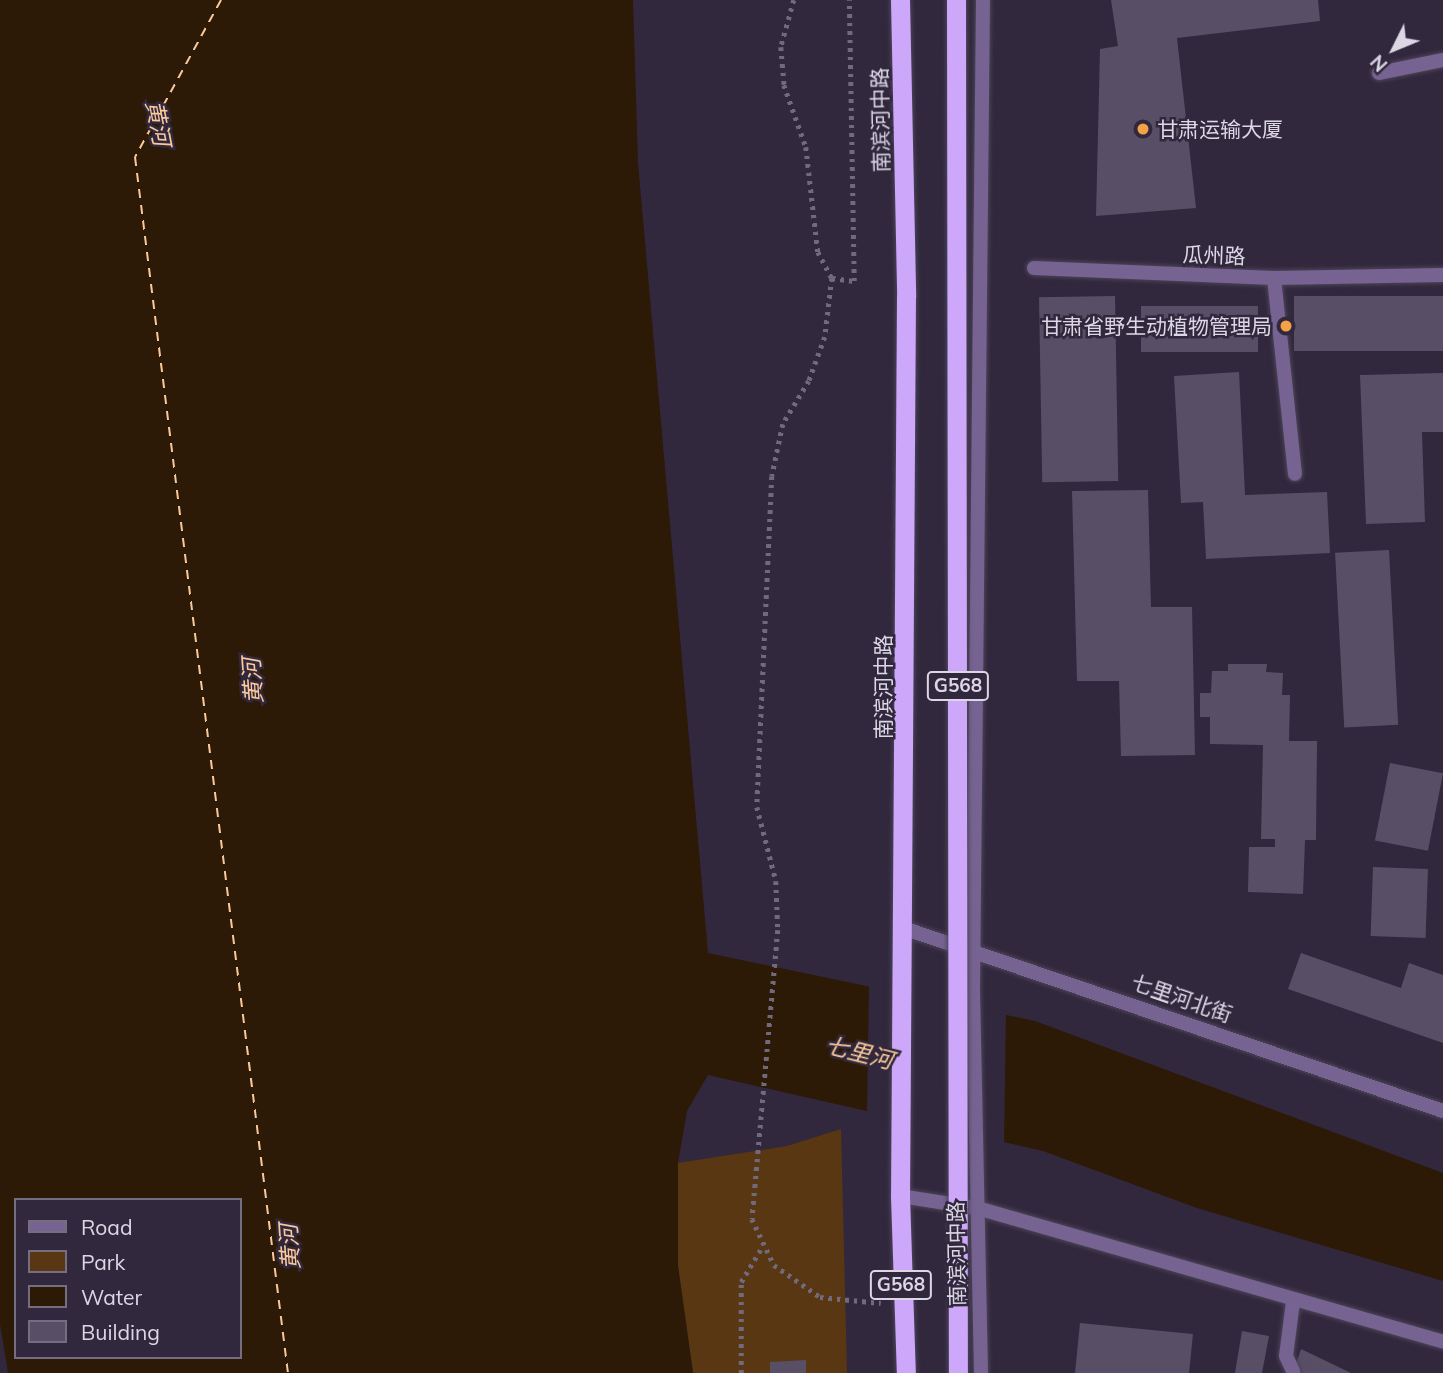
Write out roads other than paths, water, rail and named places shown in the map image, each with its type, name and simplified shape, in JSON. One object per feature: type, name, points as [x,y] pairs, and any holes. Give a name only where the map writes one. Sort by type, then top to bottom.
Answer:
[{"type":"highway","name":"南滨河中路","points":[[900,0],[906,929],[900,1196],[906,1373]]},
{"type":"highway","name":"南滨河中路","points":[[956,0],[958,1373]]},
{"type":"street","name":"南滨河中路","points":[[981,1373],[973,987],[983,0]]},
{"type":"street","points":[[1379,73],[1443,60]]},
{"type":"street","name":"瓜州路","points":[[1034,268],[1275,278],[1443,275]]},
{"type":"street","points":[[1275,278],[1295,474]]},
{"type":"street","name":"七里河北街","points":[[906,929],[974,948],[1443,1111]]},
{"type":"street","points":[[900,1196],[977,1208],[1293,1302],[1443,1342]]},
{"type":"street","points":[[1293,1302],[1286,1338],[1295,1365]]},
{"type":"water","points":[[0,0],[633,0],[638,163],[708,953],[1035,1021],[1443,1173],[1443,1281],[1197,1208],[1043,1151],[708,1075],[687,1111],[678,1163],[678,1266],[693,1373],[8,1373],[0,1324]]},
{"type":"place","name":"甘肃运输大厦","points":[[1143,129]]},
{"type":"place","name":"甘肃省野生动植物管理局","points":[[1286,326]]},
{"type":"water label","name":"黄河","points":[[158,123]]},
{"type":"water label","name":"黄河","points":[[253,681]]},
{"type":"water label","name":"七里河","points":[[859,1053]]},
{"type":"water label","name":"黄河","points":[[290,1247]]}]
